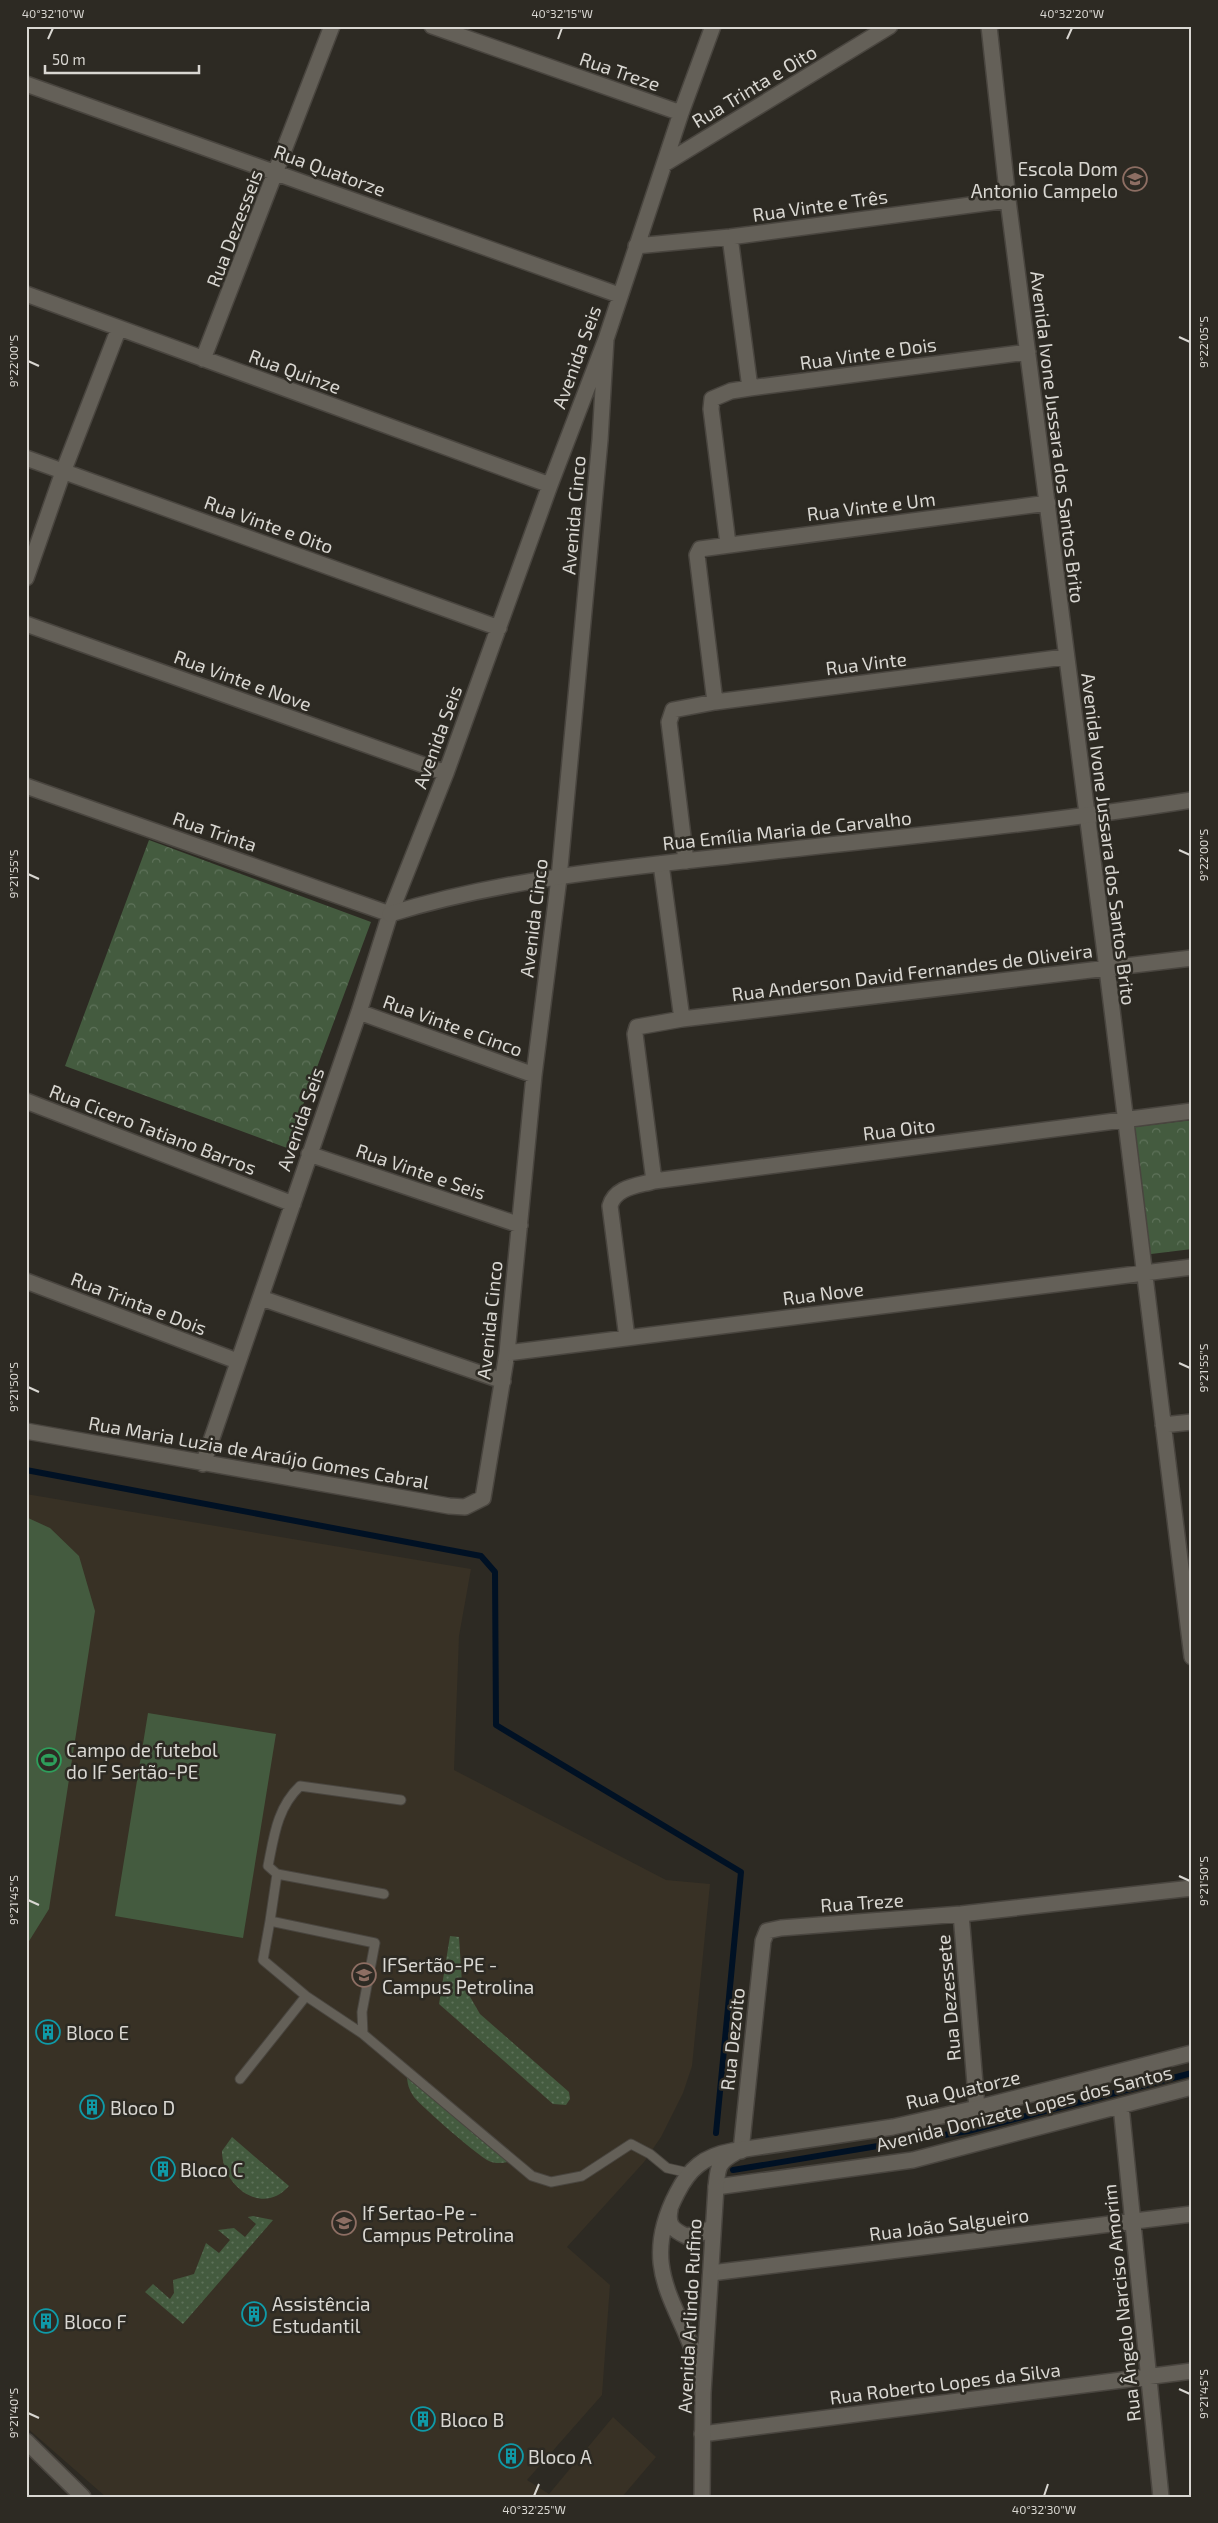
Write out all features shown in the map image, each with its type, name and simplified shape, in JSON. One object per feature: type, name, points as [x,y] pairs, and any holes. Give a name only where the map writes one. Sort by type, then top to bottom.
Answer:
[{"type":"street","name":"Rua Dezesseis","points":[[203,359],[332,26]]},
{"type":"street","name":"Rua Treze","points":[[432,26],[680,113]]},
{"type":"street","name":"Avenida Seis","points":[[203,1464],[236,1361],[261,1298],[359,1012],[390,914],[446,773],[550,485],[606,339],[680,113],[713,26]]},
{"type":"street","name":"Rua Trinta e Oito","points":[[664,164],[890,26]]},
{"type":"street","name":"Avenida Ivone Jussara dos Santos Brito","points":[[989,26],[1008,200],[1048,503],[1065,657],[1107,970],[1163,1425],[1187,1576],[1192,1657]]},
{"type":"street","name":"Rua Quatorze","points":[[26,84],[619,295]]},
{"type":"street","name":"Rua Vinte e Três","points":[[636,246],[730,238],[1008,200]]},
{"type":"street","points":[[730,238],[750,388]]},
{"type":"street","name":"Rua Quinze","points":[[26,294],[550,485]]},
{"type":"street","points":[[26,578],[63,472],[119,328]]},
{"type":"street","name":"Avenida Cinco","points":[[483,1498],[507,1353],[534,1075],[559,878],[600,440],[606,339]]},
{"type":"street","name":"Rua Vinte e Dois","points":[[728,544],[711,409],[714,398],[731,391],[750,388],[1028,352]]},
{"type":"street","name":"Rua Vinte e Oito","points":[[26,458],[499,628]]},
{"type":"street","name":"Rua Vinte e Um","points":[[715,702],[697,555],[700,549],[1048,503]]},
{"type":"street","name":"Rua Vinte e Nove","points":[[26,624],[446,773]]},
{"type":"street","name":"Rua Vinte","points":[[686,861],[669,722],[673,710],[715,702],[1065,657]]},
{"type":"street","name":"Rua Trinta","points":[[26,786],[390,914]]},
{"type":"street","name":"Rua Emília Maria de Carvalho","points":[[390,914],[430,902],[559,878],[660,864],[1086,817],[1192,800]]},
{"type":"street","points":[[660,864],[682,1019]]},
{"type":"street","name":"Rua Anderson David Fernandes de Oliveira","points":[[654,1181],[635,1034],[637,1027],[682,1019],[1107,970],[1192,958]]},
{"type":"street","name":"Rua Vinte e Cinco","points":[[359,1012],[534,1075]]},
{"type":"street","name":"Rua Cicero Tatiano Barros","points":[[26,1102],[293,1204]]},
{"type":"street","name":"Rua Oito","points":[[627,1338],[610,1206],[614,1195],[633,1186],[654,1181],[1192,1111]]},
{"type":"street","name":"Rua Vinte e Seis","points":[[309,1154],[520,1225]]},
{"type":"street","name":"Rua Nove","points":[[507,1353],[1192,1267]]},
{"type":"street","name":"Rua Trinta e Dois","points":[[26,1281],[236,1361]]},
{"type":"street","points":[[261,1298],[503,1381]]},
{"type":"street","points":[[1163,1425],[1192,1422]]},
{"type":"street","name":"Rua Maria Luzia de Araújo Gomes Cabral","points":[[26,1431],[203,1464],[449,1506],[466,1507],[483,1498]]},
{"type":"street","name":"Rua Treze","points":[[766,1931],[780,1928],[960,1914],[1192,1888]]},
{"type":"street","name":"Rua Dezessete","points":[[960,1914],[977,2108]]},
{"type":"street","name":"Rua Dezoito","points":[[741,2150],[763,1941],[766,1931]]},
{"type":"street","name":"Rua Quatorze","points":[[689,2173],[700,2162],[716,2154],[893,2126],[977,2108],[1192,2053]]},
{"type":"street","name":"Avenida Donizete Lopes dos Santos","points":[[716,2188],[913,2160],[1192,2088]]},
{"type":"street","name":"Rua Ângelo Narciso Amorim","points":[[1121,2106],[1160,2497]]},
{"type":"street","name":"Avenida Arlindo Rufino","points":[[702,2497],[703,2394],[718,2167],[722,2160],[741,2150]]},
{"type":"street","points":[[689,2173],[672,2203],[661,2233],[660,2248],[666,2291],[698,2360],[703,2394]]},
{"type":"street","points":[[672,2203],[668,2220],[670,2226],[677,2232],[686,2236],[695,2236],[714,2226]]},
{"type":"street","name":"Rua João Salgueiro","points":[[711,2273],[1192,2214]]},
{"type":"street","name":"Rua Roberto Lopes da Silva","points":[[702,2434],[1192,2371]]},
{"type":"street","points":[[26,2441],[83,2497]]},
{"type":"lane","points":[[384,1894],[277,1874],[268,1866],[279,1814],[289,1797],[300,1786],[400,1800]]},
{"type":"lane","points":[[277,1874],[263,1960],[306,1996],[363,2034],[532,2176],[551,2182],[582,2176],[631,2144],[650,2154],[667,2168],[689,2173]]},
{"type":"lane","points":[[270,1921],[375,1943],[362,2012],[363,2034]]},
{"type":"lane","points":[[240,2079],[306,1996]]},
{"type":"shaded area","name":"IFSertão-PE - Campus Petrolina","points":[[26,1494],[471,1569],[459,1636],[454,1770],[666,1880],[710,1884],[692,2066],[683,2093],[661,2137],[644,2162],[567,2247],[610,2285],[602,2395],[527,2480],[549,2494],[613,2417],[656,2457],[622,2497],[106,2497],[26,2427]]},
{"type":"green space","points":[[149,840],[371,922],[287,1148],[65,1066]]},
{"type":"green space","points":[[1192,1120],[1192,1249],[1143,1255],[1126,1128]]},
{"type":"green space","name":"Campo de futebol do IF Sertão-PE","points":[[26,1517],[50,1528],[79,1556],[95,1611],[49,1909],[26,1946]]},
{"type":"green space","points":[[148,1713],[276,1734],[243,1938],[115,1916]]},
{"type":"green space","points":[[450,1936],[459,1937],[462,1983],[480,2014],[569,2092],[570,2099],[566,2105],[553,2104],[439,2004]]},
{"type":"green space","points":[[407,2075],[508,2162],[496,2163],[489,2161],[450,2131],[414,2097],[407,2081]]},
{"type":"green space","points":[[232,2137],[289,2186],[278,2195],[267,2199],[256,2198],[236,2186],[224,2164],[222,2151]]},
{"type":"green space","points":[[253,2216],[273,2220],[183,2324],[145,2292],[153,2284],[170,2299],[174,2293],[173,2280],[194,2274],[206,2243],[219,2253],[230,2240],[218,2230],[234,2228],[245,2237],[256,2224],[248,2217]]},
{"type":"waterway","points":[[26,1470],[481,1556],[495,1572],[496,1725],[741,1872],[716,2133]]},
{"type":"waterway","points":[[733,2170],[968,2131],[1192,2073]]},
{"type":"place","name":"Escola Dom Antonio Campelo","points":[[1135,179]]},
{"type":"place","name":"Campo de futebol do IF Sertão-PE","points":[[49,1760]]},
{"type":"place","name":"IFSertão-PE - Campus Petrolina","points":[[364,1975]]},
{"type":"place","name":"Bloco E","points":[[48,2032]]},
{"type":"place","name":"Bloco D","points":[[92,2107]]},
{"type":"place","name":"Bloco C","points":[[163,2169]]},
{"type":"place","name":"If Sertao-Pe - Campus Petrolina","points":[[344,2223]]},
{"type":"place","name":"Assistência Estudantil","points":[[254,2314]]},
{"type":"place","name":"Bloco F","points":[[46,2321]]},
{"type":"place","name":"Bloco B","points":[[423,2419]]},
{"type":"place","name":"Bloco A","points":[[511,2456]]}]
